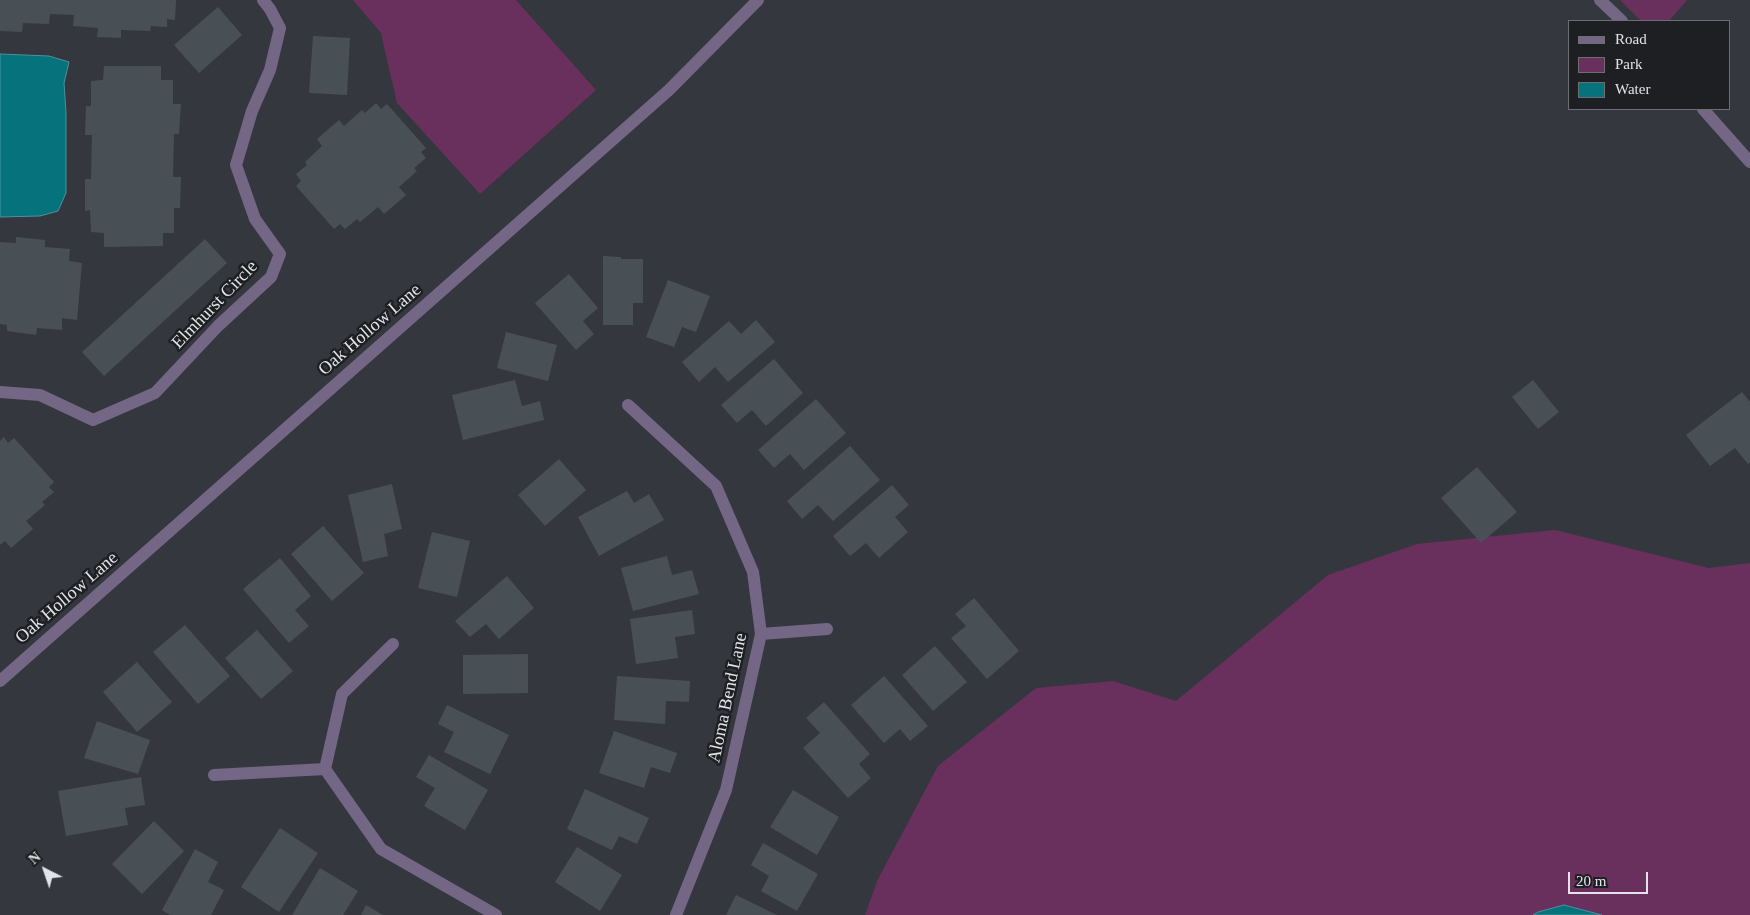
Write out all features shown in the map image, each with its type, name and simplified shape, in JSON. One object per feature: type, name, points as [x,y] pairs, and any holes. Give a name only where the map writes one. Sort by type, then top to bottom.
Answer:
[{"type":"street","name":"Elmhurst Circle","points":[[0,392],[40,395],[93,420],[155,393],[218,326],[271,277],[280,254],[255,219],[236,165],[252,111],[270,70],[280,28],[263,0]]},
{"type":"street","name":"Oak Hollow Lane","points":[[0,681],[668,90],[758,0]]},
{"type":"street","points":[[1600,0],[1621,20]]},
{"type":"street","points":[[1705,110],[1750,162]]},
{"type":"street","name":"Aloma Bend Lane","points":[[628,405],[716,486],[753,572],[761,634],[726,790],[676,915]]},
{"type":"street","points":[[761,634],[827,629]]},
{"type":"street","points":[[393,644],[342,694],[325,769],[381,849],[496,915]]},
{"type":"street","points":[[214,775],[325,769]]},
{"type":"green space","points":[[353,0],[516,0],[596,90],[480,194],[397,103],[381,33]]},
{"type":"green space","points":[[1620,0],[1687,0],[1670,20],[1640,20]]},
{"type":"green space","points":[[1555,530],[1709,568],[1750,563],[1750,915],[1602,915],[1564,905],[1533,915],[865,915],[878,879],[938,766],[1036,688],[1113,681],[1176,701],[1328,575],[1417,544]]},
{"type":"water","points":[[0,54],[49,56],[69,62],[64,83],[66,193],[58,211],[40,216],[0,217]]},
{"type":"water","points":[[1564,905],[1602,915],[1533,915]]},
{"type":"building","points":[[0,0],[176,0],[175,20],[167,19],[167,27],[151,26],[150,31],[121,30],[121,38],[97,37],[98,28],[73,26],[74,15],[50,14],[49,24],[23,23],[22,32],[0,31]]},
{"type":"building","points":[[218,7],[242,35],[199,73],[174,45]]},
{"type":"building","points":[[313,36],[350,38],[347,95],[309,93]]},
{"type":"building","points":[[104,66],[161,66],[161,80],[173,80],[173,104],[181,104],[179,134],[174,134],[173,177],[181,177],[180,208],[174,208],[174,233],[163,233],[163,246],[104,247],[104,233],[91,232],[90,210],[85,211],[85,179],[91,179],[92,135],[85,135],[86,106],[91,106],[91,81],[103,80]]},
{"type":"building","points":[[376,103],[381,109],[387,104],[426,148],[421,152],[426,158],[414,168],[417,171],[399,187],[406,195],[384,214],[378,207],[360,222],[357,219],[345,229],[340,224],[334,229],[296,186],[301,181],[296,174],[307,165],[305,162],[322,146],[317,139],[339,120],[344,126],[362,110],[365,113]]},
{"type":"building","points":[[16,237],[45,240],[45,247],[70,249],[69,261],[82,263],[77,320],[62,318],[62,330],[37,328],[36,335],[7,331],[7,325],[0,324],[0,242],[16,243]]},
{"type":"building","points":[[205,239],[227,263],[104,376],[82,352]]},
{"type":"building","points":[[603,256],[621,257],[621,259],[643,259],[643,303],[633,303],[633,325],[603,325]]},
{"type":"building","points":[[569,274],[598,308],[583,321],[594,334],[576,350],[535,303]]},
{"type":"building","points":[[668,280],[710,296],[696,332],[682,327],[674,347],[646,337]]},
{"type":"building","points":[[756,320],[775,342],[728,382],[715,367],[699,382],[682,362],[729,321],[741,334]]},
{"type":"building","points":[[506,332],[557,345],[548,381],[497,368]]},
{"type":"building","points":[[774,359],[803,393],[766,426],[752,410],[737,423],[721,405]]},
{"type":"building","points":[[515,380],[522,406],[540,401],[544,420],[463,440],[452,395]]},
{"type":"building","points":[[1533,380],[1559,412],[1538,429],[1512,397]]},
{"type":"building","points":[[1742,392],[1750,402],[1750,462],[1748,464],[1735,448],[1710,466],[1686,435]]},
{"type":"building","points":[[816,399],[846,433],[804,470],[790,454],[774,468],[758,450]]},
{"type":"building","points":[[4,437],[8,443],[14,438],[54,482],[49,487],[54,492],[42,502],[45,505],[26,521],[33,529],[11,548],[5,541],[0,545],[0,441]]},
{"type":"building","points":[[850,446],[880,480],[833,521],[818,505],[802,519],[787,501]]},
{"type":"building","points":[[559,459],[586,490],[545,526],[518,495]]},
{"type":"building","points":[[1477,467],[1517,512],[1481,543],[1441,498]]},
{"type":"building","points":[[392,484],[402,529],[384,534],[388,556],[363,562],[348,495]]},
{"type":"building","points":[[892,485],[909,505],[895,517],[908,532],[879,558],[866,543],[850,556],[833,536]]},
{"type":"building","points":[[627,491],[634,503],[649,494],[664,520],[599,556],[578,517]]},
{"type":"building","points":[[323,526],[364,573],[332,601],[291,554]]},
{"type":"building","points":[[432,532],[470,541],[457,597],[418,588]]},
{"type":"building","points":[[667,556],[672,575],[692,570],[699,594],[633,611],[621,568]]},
{"type":"building","points":[[280,558],[311,596],[295,610],[309,626],[289,643],[243,589]]},
{"type":"building","points":[[507,576],[534,608],[499,639],[486,624],[470,637],[455,621]]},
{"type":"building","points":[[974,598],[1019,651],[987,679],[951,638],[966,626],[955,614]]},
{"type":"building","points":[[692,610],[695,634],[675,637],[678,658],[636,664],[630,619]]},
{"type":"building","points":[[185,625],[230,676],[198,704],[153,652]]},
{"type":"building","points":[[257,630],[293,671],[261,699],[225,658]]},
{"type":"building","points":[[935,646],[967,682],[933,711],[902,675]]},
{"type":"building","points":[[528,654],[528,693],[463,694],[463,655]]},
{"type":"building","points":[[137,662],[172,702],[137,732],[103,692]]},
{"type":"building","points":[[617,676],[690,681],[689,702],[666,701],[665,724],[614,720]]},
{"type":"building","points":[[884,676],[928,726],[910,741],[900,729],[884,743],[851,705]]},
{"type":"building","points":[[824,702],[870,754],[859,764],[871,778],[848,798],[803,748],[820,733],[806,718]]},
{"type":"building","points":[[447,705],[509,735],[490,774],[444,752],[454,732],[438,724]]},
{"type":"building","points":[[97,721],[150,740],[138,774],[84,758]]},
{"type":"building","points":[[614,731],[677,753],[670,773],[651,767],[644,788],[599,773]]},
{"type":"building","points":[[429,755],[488,790],[465,830],[424,806],[435,788],[416,777]]},
{"type":"building","points":[[141,777],[145,805],[125,808],[128,825],[66,836],[58,791]]},
{"type":"building","points":[[585,789],[649,818],[637,844],[619,836],[612,850],[567,829]]},
{"type":"building","points":[[793,790],[839,817],[817,855],[770,827]]},
{"type":"building","points":[[154,821],[184,851],[142,894],[112,864]]},
{"type":"building","points":[[280,828],[318,853],[279,912],[241,887]]},
{"type":"building","points":[[763,843],[818,874],[797,911],[761,891],[769,876],[751,865]]},
{"type":"building","points":[[577,847],[622,875],[600,911],[555,882]]},
{"type":"building","points":[[195,849],[218,862],[208,882],[224,890],[211,915],[170,915],[162,910]]},
{"type":"building","points":[[320,868],[358,891],[343,915],[292,915]]},
{"type":"building","points":[[736,895],[777,915],[726,915]]},
{"type":"building","points":[[366,905],[383,915],[361,915]]}]
